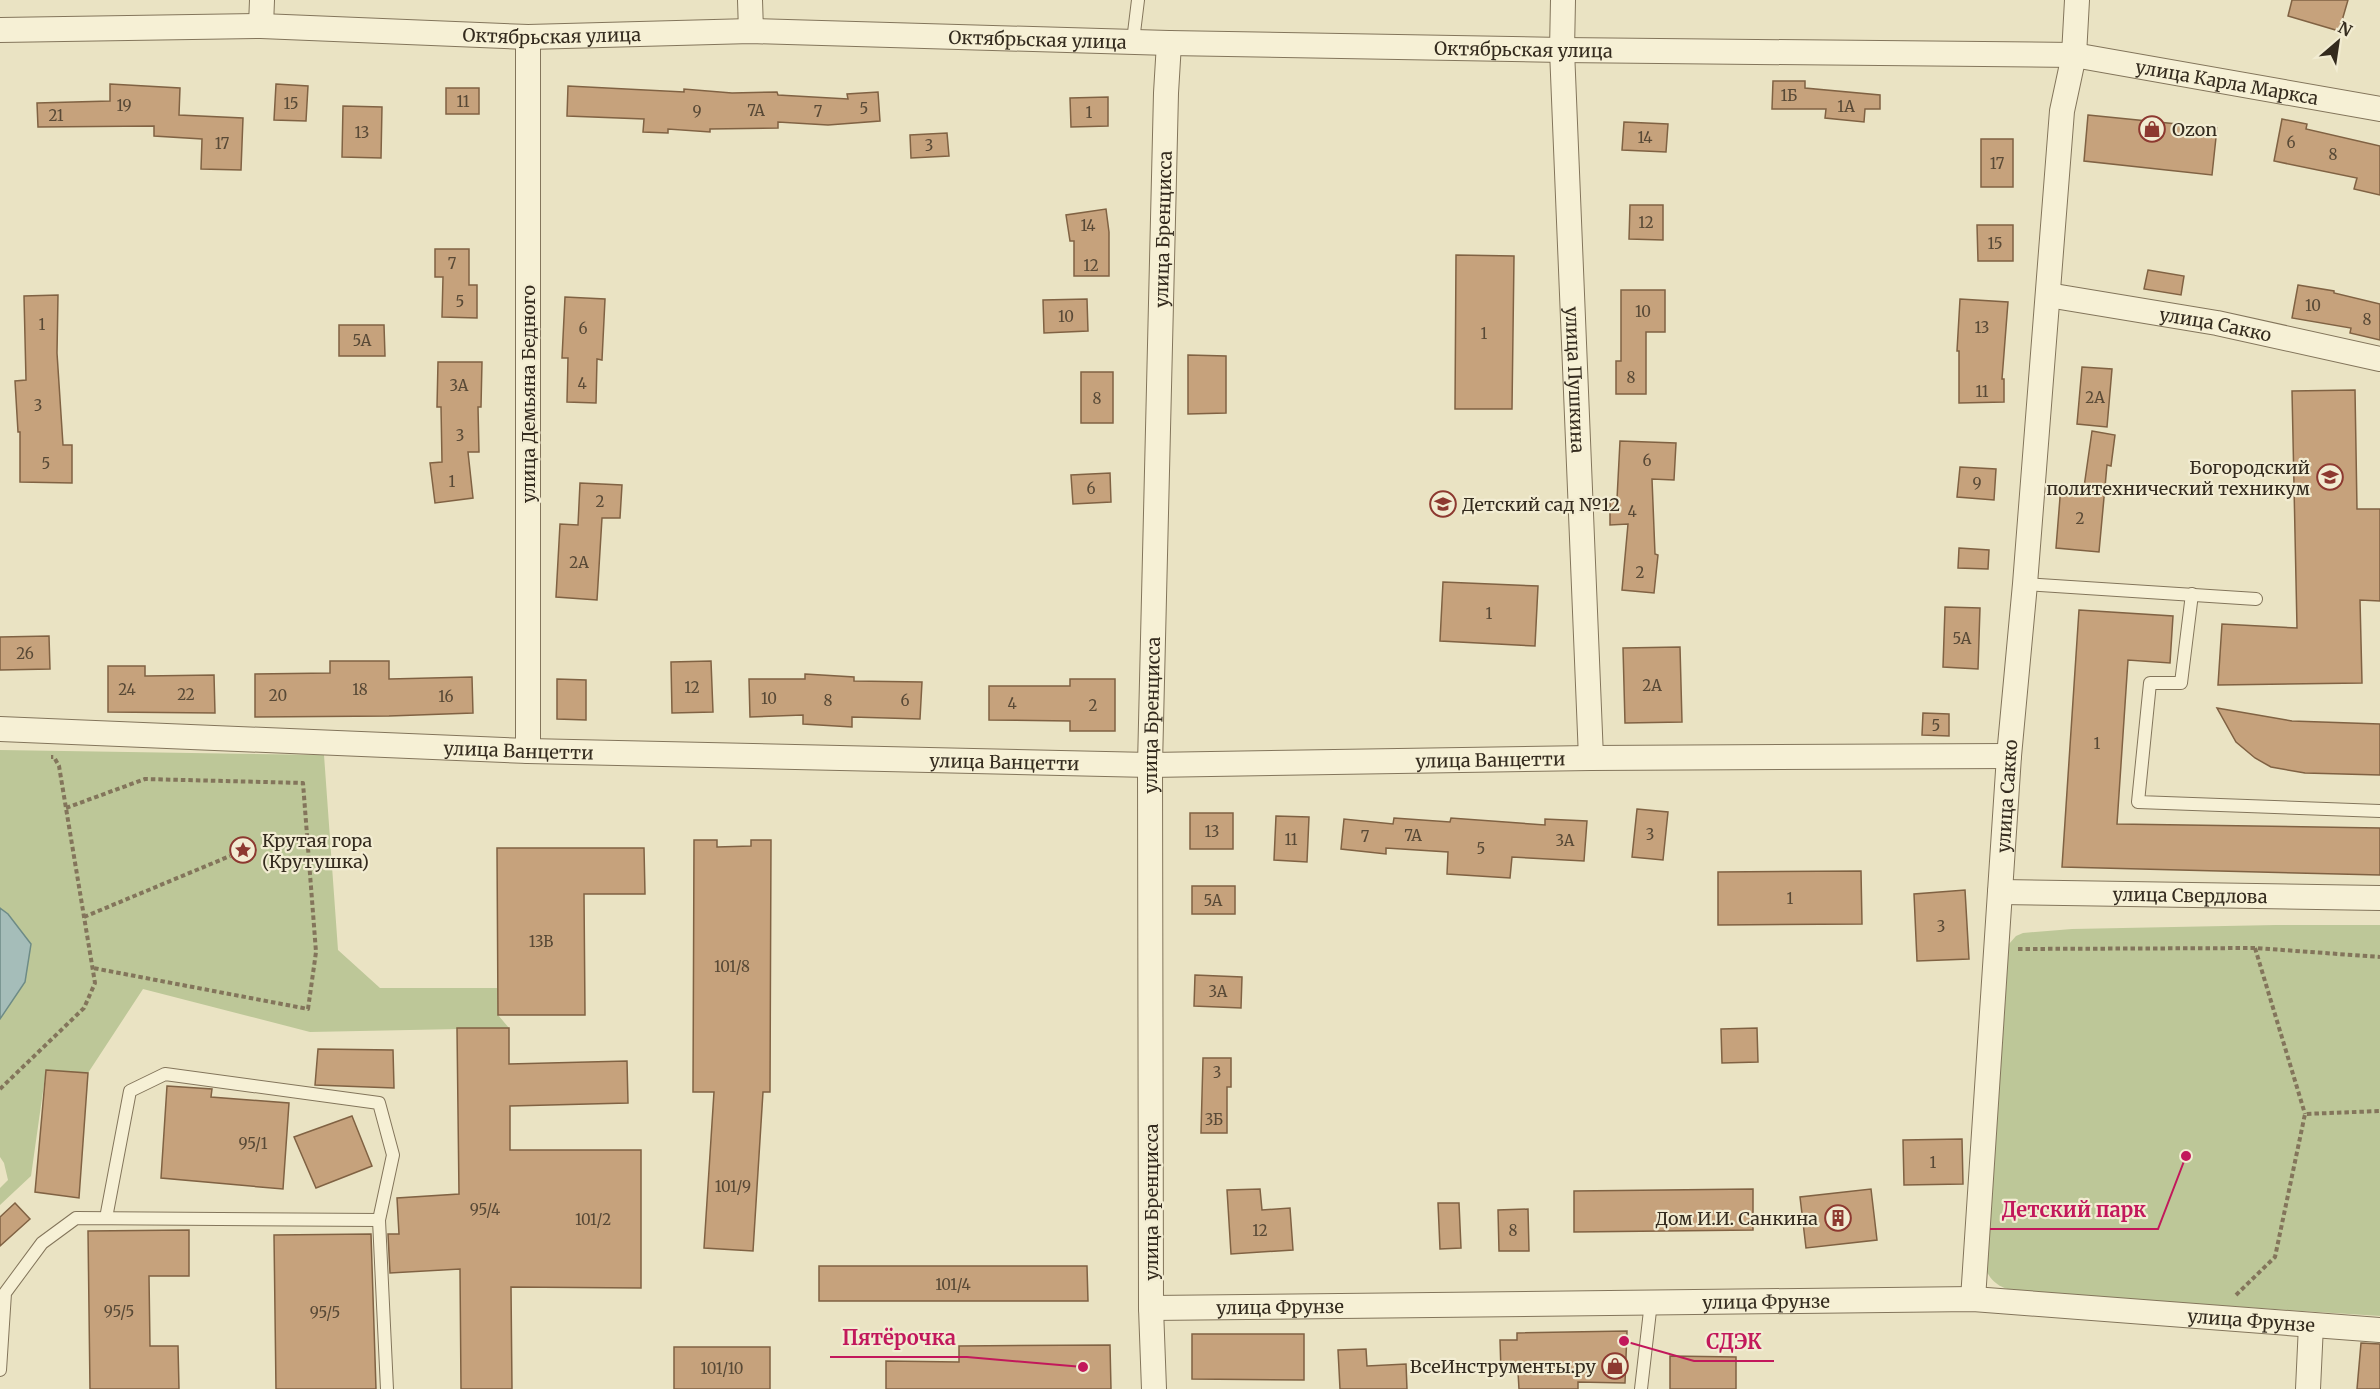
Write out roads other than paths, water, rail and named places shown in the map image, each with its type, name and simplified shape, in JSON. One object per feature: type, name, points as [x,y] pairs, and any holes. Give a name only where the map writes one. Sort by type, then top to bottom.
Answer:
[{"type":"street","points":[[261,26],[262,0]]},
{"type":"street","points":[[750,0],[751,31]]},
{"type":"street","name":"улица Пушкина","points":[[1563,0],[1562,50],[1591,758]]},
{"type":"street","name":"улица Сакко","points":[[1973,1299],[2009,756],[2025,584],[2062,111],[2074,55],[2077,0]]},
{"type":"street","name":"Октябрьская улица","points":[[0,30],[261,26],[528,37],[751,31],[1133,40],[1169,43],[2074,55]]},
{"type":"street","name":"улица Демьяна Бедного","points":[[528,37],[528,751]]},
{"type":"street","name":"улица Бренцисса","points":[[1154,1389],[1151,1308],[1150,765],[1169,43]]},
{"type":"street","name":"улица Карла Маркса","points":[[2074,55],[2380,109]]},
{"type":"street","name":"улица Сакко","points":[[2048,296],[2217,323],[2380,359]]},
{"type":"street","name":"улица Ванцетти","points":[[0,729],[528,751],[1150,765],[1591,758],[2009,756]]},
{"type":"street","name":"улица Свердлова","points":[[2000,892],[2380,898]]},
{"type":"street","name":"улица Фрунзе","points":[[1151,1308],[1973,1299],[2380,1329]]},
{"type":"street","points":[[2308,1389],[2311,1325]]},
{"type":"lane","points":[[1133,40],[1138,0]]},
{"type":"lane","points":[[2025,584],[2256,599]]},
{"type":"lane","points":[[2192,594],[2181,682],[2150,683],[2138,802],[2380,811]]},
{"type":"lane","points":[[106,1218],[130,1091],[165,1074],[379,1103],[393,1155],[379,1220],[387,1389]]},
{"type":"lane","points":[[0,1370],[2,1294],[42,1243],[76,1218],[379,1220]]},
{"type":"lane","points":[[1641,1389],[1651,1302]]},
{"type":"water","points":[[0,908],[8,914],[31,944],[25,982],[0,1019]]},
{"type":"place","name":"Ozon","points":[[2152,129]]},
{"type":"place","name":"Богородский политехнический техникум","points":[[2330,477]]},
{"type":"place","name":"Детский сад №12","points":[[1443,504]]},
{"type":"place","name":"Крутая гора (Крутушка)","points":[[243,850]]},
{"type":"place","name":"Детский парк","points":[[2186,1156]]},
{"type":"place","name":"Дом И.И. Санкина","points":[[1838,1218]]},
{"type":"place","name":"СДЭК","points":[[1624,1341]]},
{"type":"place","name":"ВсеИнструменты.ру","points":[[1615,1366]]},
{"type":"place","name":"Пятёрочка","points":[[1083,1367]]}]
